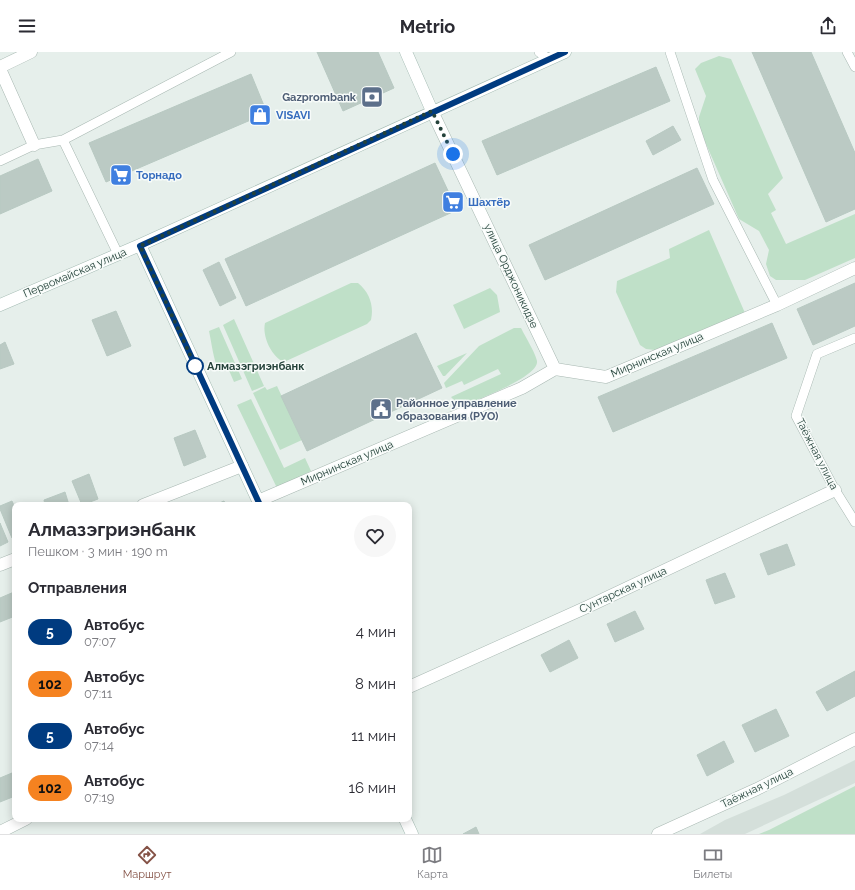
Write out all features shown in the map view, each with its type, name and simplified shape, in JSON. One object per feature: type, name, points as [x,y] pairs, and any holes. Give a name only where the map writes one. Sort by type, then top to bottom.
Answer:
[{"type":"street","points":[[31,52],[0,68],[34,145]]},
{"type":"street","name":"улица Орджоникидзе","points":[[406,52],[432,111],[555,369]]},
{"type":"street","name":"Первомайская улица","points":[[0,305],[140,246],[432,111],[544,55],[564,52]]},
{"type":"street","points":[[140,246],[259,502]]},
{"type":"street","name":"Мирнинская улица","points":[[261,502],[522,388],[555,369],[606,377],[777,305],[855,268]]},
{"type":"street","points":[[151,502],[242,466]]},
{"type":"street","name":"Сунтарская улица","points":[[412,686],[587,608],[835,490]]},
{"type":"street","points":[[0,566],[12,560]]},
{"type":"street","name":"Таёжная улица","points":[[658,834],[757,789],[855,739]]},
{"type":"street","points":[[0,832],[20,822]]},
{"type":"street","points":[[406,822],[412,834]]},
{"type":"lane","points":[[0,160],[34,145],[63,140],[231,52]]},
{"type":"lane","points":[[670,52],[714,180],[777,305]]},
{"type":"lane","points":[[847,52],[855,67]]},
{"type":"lane","points":[[63,140],[118,254]]},
{"type":"lane","name":"Таёжная улица","points":[[855,338],[817,354],[796,416],[835,490],[855,522]]},
{"type":"shaded area","points":[[855,760],[855,783],[745,834],[700,834],[725,820],[784,795]]},
{"type":"green space","points":[[719,56],[731,59],[783,178],[768,194],[776,210],[771,213],[786,244],[855,214],[855,258],[805,280],[776,280],[770,276],[766,264],[769,250],[759,231],[739,219],[699,128],[699,117],[706,96],[695,69],[701,63]]},
{"type":"green space","points":[[709,230],[745,313],[655,350],[646,349],[640,345],[616,292],[617,281],[670,258],[669,249]]},
{"type":"green space","points":[[351,283],[358,283],[366,291],[370,300],[372,315],[371,320],[367,324],[284,362],[275,355],[266,339],[264,328],[265,323]]},
{"type":"green space","points":[[490,288],[497,295],[500,312],[464,329],[453,305]]},
{"type":"green space","points":[[234,319],[264,386],[252,391],[223,325]]},
{"type":"green space","points":[[219,327],[242,379],[234,382],[228,368],[219,372],[215,362],[209,331]]},
{"type":"green space","points":[[514,328],[521,328],[535,354],[537,361],[535,367],[528,374],[507,387],[465,405],[454,400],[451,397],[501,374],[498,369],[464,385],[462,381],[446,388],[444,383],[479,346]]},
{"type":"green space","points":[[467,353],[445,376],[443,376],[437,366]]},
{"type":"green space","points":[[277,386],[302,440],[280,450],[253,393],[265,387],[267,390]]},
{"type":"green space","points":[[251,399],[284,468],[305,458],[311,471],[277,488],[237,405]]},
{"type":"green space","points":[[855,786],[855,834],[759,834],[769,830]]},
{"type":"building","points":[[317,52],[378,52],[394,88],[343,111]]},
{"type":"building","points":[[752,52],[811,52],[855,153],[855,209],[826,222]]},
{"type":"building","points":[[656,67],[670,101],[497,175],[482,141]]},
{"type":"building","points":[[251,74],[267,113],[106,182],[89,143]]},
{"type":"building","points":[[673,126],[681,140],[653,155],[646,141]]},
{"type":"building","points":[[38,159],[52,191],[0,214],[0,176]]},
{"type":"building","points":[[435,163],[457,210],[246,306],[225,259]]},
{"type":"building","points":[[697,168],[714,204],[545,280],[529,245]]},
{"type":"building","points":[[219,262],[236,298],[220,306],[203,270]]},
{"type":"building","points":[[855,283],[855,326],[813,345],[797,309]]},
{"type":"building","points":[[116,311],[131,346],[107,356],[92,320]]},
{"type":"building","points":[[772,323],[787,358],[613,432],[598,397]]},
{"type":"building","points":[[416,333],[442,388],[307,451],[281,396]]},
{"type":"building","points":[[5,342],[14,364],[0,369],[0,345]]},
{"type":"building","points":[[195,430],[206,457],[184,466],[174,438]]},
{"type":"building","points":[[89,474],[98,499],[90,502],[81,502],[72,481]]},
{"type":"building","points":[[65,492],[68,502],[44,502],[44,500]]},
{"type":"building","points":[[12,502],[12,538],[0,509],[0,506]]},
{"type":"building","points":[[0,523],[8,542],[0,546]]},
{"type":"building","points":[[787,544],[795,565],[768,575],[760,554]]},
{"type":"building","points":[[725,573],[735,597],[715,604],[706,580]]},
{"type":"building","points":[[12,593],[12,617],[0,622],[0,598]]},
{"type":"building","points":[[635,611],[644,629],[615,642],[607,624]]},
{"type":"building","points":[[569,640],[578,658],[550,672],[541,655]]},
{"type":"building","points":[[855,671],[855,696],[827,711],[816,692]]},
{"type":"building","points":[[776,709],[789,736],[755,752],[742,725]]},
{"type":"building","points":[[724,741],[734,762],[707,776],[697,755]]},
{"type":"building","points":[[12,773],[12,797],[0,802],[0,778]]},
{"type":"building","points":[[476,827],[479,834],[463,834]]},
{"type":"bus line","name":"5","points":[[259,502],[140,246],[432,111],[565,52]]},
{"type":"place","name":"Gazprombank","points":[[372,97]]},
{"type":"place","name":"VISAVI","points":[[260,115]]},
{"type":"place","name":"Торнадо","points":[[121,175]]},
{"type":"place","name":"Шахтёр","points":[[453,202]]},
{"type":"place","name":"Алмазэгриэнбанк","points":[[195,366]]},
{"type":"place","name":"Районное управление образования (РУО)","points":[[381,409]]},
{"type":"route","points":[[195,366],[197,370],[140,246],[432,111],[453,154]]}]
